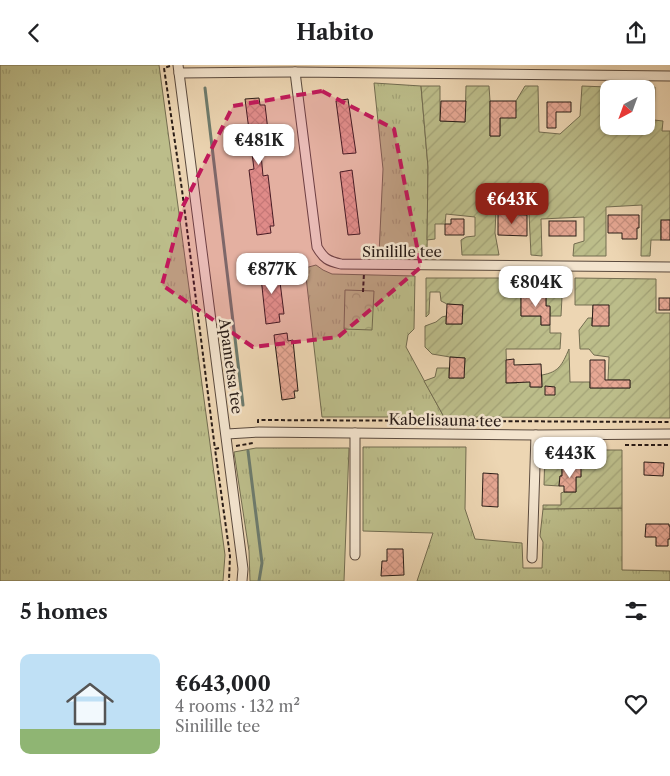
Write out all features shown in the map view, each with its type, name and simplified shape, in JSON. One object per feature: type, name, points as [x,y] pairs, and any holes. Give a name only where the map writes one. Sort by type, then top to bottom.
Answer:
[{"type":"street","points":[[176,68],[295,72],[670,76]]},
{"type":"street","name":"Apametsa tee","points":[[176,68],[227,434],[243,569],[242,581]]},
{"type":"street","name":"Sinilille tee","points":[[295,72],[317,247],[321,255],[330,262],[341,264],[670,267]]},
{"type":"street","name":"Kabelisauna tee","points":[[227,434],[258,432],[536,435],[670,434]]},
{"type":"street","points":[[355,433],[355,555]]},
{"type":"street","points":[[532,558],[536,435]]},
{"type":"path","points":[[176,68],[164,66],[215,449]]},
{"type":"path","points":[[357,273],[364,273],[363,292]]},
{"type":"highlighted area","points":[[322,91],[394,129],[421,267],[338,337],[253,347],[162,285],[183,206],[233,106]]},
{"type":"green space","points":[[0,65],[159,65],[225,555],[223,581],[0,581]]},
{"type":"green space","points":[[374,83],[421,86],[428,167],[427,255],[379,254],[383,169]]},
{"type":"green space","points":[[421,86],[440,86],[440,121],[465,122],[466,86],[489,86],[490,136],[500,136],[500,118],[516,101],[525,86],[538,86],[539,132],[560,134],[580,116],[582,86],[600,87],[600,135],[655,135],[655,120],[663,121],[662,131],[670,131],[670,220],[661,221],[661,240],[651,240],[650,256],[641,256],[642,205],[606,207],[606,256],[573,256],[574,244],[584,241],[584,217],[541,219],[542,256],[531,255],[529,213],[496,210],[495,233],[499,255],[462,255],[461,240],[466,237],[475,236],[475,217],[446,214],[445,224],[435,224],[435,239],[427,240],[428,167]]},
{"type":"green space","points":[[316,265],[332,274],[415,276],[414,329],[408,335],[406,347],[444,417],[322,417],[305,268]]},
{"type":"green space","points":[[426,278],[563,278],[561,316],[550,316],[550,307],[546,306],[546,297],[521,297],[521,316],[541,316],[541,325],[550,325],[550,333],[561,333],[560,349],[506,349],[507,383],[517,383],[517,377],[530,377],[531,387],[542,387],[542,375],[556,370],[569,349],[570,382],[590,382],[590,388],[630,388],[630,380],[608,380],[609,357],[594,355],[589,349],[580,349],[579,330],[588,318],[592,318],[592,326],[593,305],[575,305],[575,278],[656,279],[656,313],[670,313],[670,418],[444,417],[424,381],[435,377],[437,368],[449,368],[449,378],[464,378],[465,358],[432,354],[425,347],[425,326],[446,316],[446,324],[462,324],[463,305],[447,304],[441,301],[440,292],[430,292],[429,314],[426,317]]},
{"type":"green space","points":[[345,290],[374,291],[372,330],[344,329]]},
{"type":"green space","points":[[363,447],[466,447],[465,509],[475,539],[522,543],[523,568],[542,568],[543,542],[540,536],[543,509],[622,508],[622,570],[670,571],[670,581],[417,581],[433,533],[363,531]]},
{"type":"green space","points":[[256,448],[349,448],[344,581],[250,581],[249,551],[234,452]]},
{"type":"green space","points":[[545,450],[622,450],[622,508],[543,509],[543,505],[561,505],[561,493],[576,492],[576,477],[581,476],[580,468],[562,467],[559,486],[544,485]]},
{"type":"building","points":[[259,98],[260,105],[265,105],[267,122],[269,145],[264,145],[265,153],[261,154],[263,176],[268,175],[274,226],[270,226],[271,233],[257,235],[249,170],[254,169],[245,99]]},
{"type":"building","points":[[348,99],[356,153],[343,154],[336,101]]},
{"type":"building","points":[[441,101],[466,101],[465,122],[440,121]]},
{"type":"building","points":[[490,101],[516,101],[516,118],[500,118],[500,136],[490,136]]},
{"type":"building","points":[[547,102],[571,102],[571,112],[556,112],[556,128],[547,128]]},
{"type":"building","points":[[352,170],[360,234],[348,235],[340,172]]},
{"type":"building","points":[[498,214],[527,215],[527,236],[498,235]]},
{"type":"building","points":[[608,215],[639,215],[637,239],[622,239],[622,233],[608,233]]},
{"type":"building","points":[[451,219],[464,219],[464,235],[445,235],[445,224],[451,224]]},
{"type":"building","points":[[661,220],[670,220],[670,240],[661,240]]},
{"type":"building","points":[[549,221],[576,221],[576,236],[549,236]]},
{"type":"building","points":[[273,266],[274,274],[279,274],[284,314],[279,314],[280,322],[266,324],[260,268]]},
{"type":"building","points":[[521,296],[546,297],[546,306],[550,306],[550,325],[541,325],[541,316],[521,316]]},
{"type":"building","points":[[659,298],[670,298],[670,310],[659,310]]},
{"type":"building","points":[[447,304],[463,305],[462,324],[446,324]]},
{"type":"building","points":[[593,305],[609,305],[609,326],[592,326]]},
{"type":"building","points":[[287,333],[288,341],[293,340],[298,391],[294,391],[295,398],[282,400],[274,335]]},
{"type":"building","points":[[450,357],[465,358],[464,378],[449,378]]},
{"type":"building","points":[[514,359],[514,365],[541,364],[542,387],[530,387],[530,382],[506,383],[506,360]]},
{"type":"building","points":[[590,360],[605,360],[605,380],[630,380],[630,388],[590,388]]},
{"type":"building","points":[[545,386],[555,387],[555,395],[545,395]]},
{"type":"building","points":[[644,462],[664,463],[663,476],[644,475]]},
{"type":"building","points":[[562,467],[581,468],[581,477],[576,477],[576,492],[564,492],[564,486],[559,486]]},
{"type":"building","points":[[483,473],[498,474],[498,507],[482,506]]},
{"type":"building","points":[[646,524],[669,524],[670,539],[668,539],[668,546],[656,546],[656,537],[645,537]]},
{"type":"building","points":[[387,549],[403,549],[404,575],[381,576],[382,561],[387,561]]},
{"type":"waterway","points":[[205,88],[243,405]]},
{"type":"waterway","points":[[248,451],[262,563],[259,581]]}]
